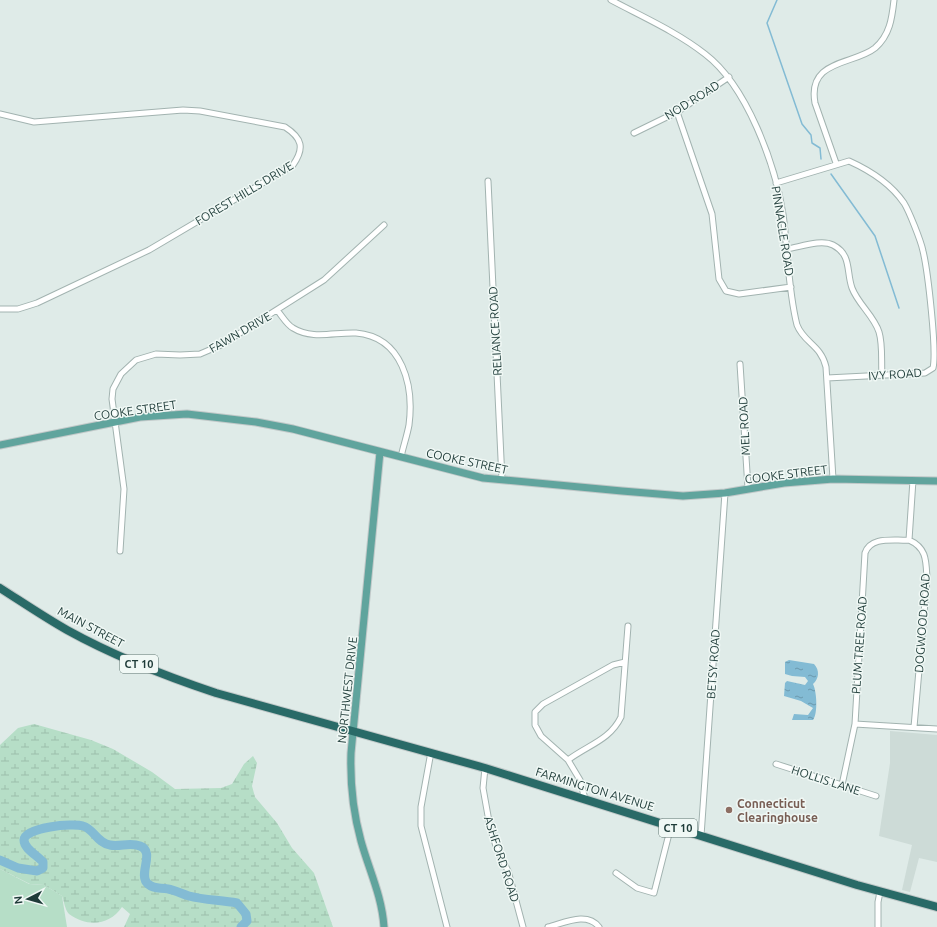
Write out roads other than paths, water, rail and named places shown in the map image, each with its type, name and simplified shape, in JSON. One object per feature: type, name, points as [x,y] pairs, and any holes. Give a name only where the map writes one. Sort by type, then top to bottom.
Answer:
[{"type":"highway","name":"MAIN STREET","points":[[0,588],[66,629],[111,652],[216,693],[290,713]]},
{"type":"highway","name":"FARMINGTON AVENUE","points":[[290,713],[355,730],[485,768],[880,892],[937,907]]},
{"type":"main road","name":"COOKE STREET","points":[[0,445],[114,422],[168,414],[213,416],[293,429],[468,474],[502,480],[682,496],[725,493],[748,488],[833,479],[937,481]]},
{"type":"main road","name":"NORTHWEST DRIVE","points":[[380,452],[351,763],[354,805],[362,843],[379,894],[384,927]]},
{"type":"street","name":"PINNACLE ROAD","points":[[611,0],[684,39],[706,54],[729,77],[753,118],[776,182],[797,325],[802,334],[819,351],[824,360],[827,378],[833,479]]},
{"type":"street","points":[[836,163],[815,103],[814,95],[816,82],[829,68],[838,62],[874,48],[886,35],[892,21],[894,0]]},
{"type":"street","name":"NOD ROAD","points":[[634,133],[677,112],[729,77]]},
{"type":"street","name":"FOREST HILLS DRIVE","points":[[0,114],[34,122],[158,112],[200,111],[285,127],[295,134],[300,143],[300,155],[290,168],[149,250],[37,303],[18,309],[0,309]]},
{"type":"street","points":[[677,112],[712,214],[719,279],[726,290],[738,294],[791,287]]},
{"type":"street","name":"IVY ROAD","points":[[776,182],[836,163],[849,161],[863,167],[894,190],[905,204],[923,250],[936,350],[935,364],[933,368],[925,373],[827,378]]},
{"type":"street","name":"RELIANCE ROAD","points":[[488,181],[502,480]]},
{"type":"street","name":"FAWN DRIVE","points":[[120,551],[124,489],[114,422],[113,389],[121,374],[136,360],[156,354],[180,356],[200,354],[221,345],[324,280],[384,225]]},
{"type":"street","points":[[787,249],[820,243],[832,244],[842,251],[848,260],[851,286],[879,333],[882,375]]},
{"type":"street","points":[[277,310],[292,328],[306,334],[357,333],[373,338],[389,346],[404,367],[407,384],[410,414],[401,457]]},
{"type":"street","name":"MEL ROAD","points":[[740,364],[748,488]]},
{"type":"street","points":[[909,540],[913,480]]},
{"type":"street","name":"BETSY ROAD","points":[[701,836],[725,493]]},
{"type":"street","name":"PLUM TREE ROAD","points":[[842,785],[855,724],[865,554],[867,547],[875,542],[909,540]]},
{"type":"street","name":"DOGWOOD ROAD","points":[[909,540],[921,547],[926,560],[927,579],[914,727]]},
{"type":"street","points":[[568,760],[607,736],[616,728],[621,717],[628,626]]},
{"type":"street","points":[[585,799],[580,780],[568,760],[541,736],[535,725],[535,712],[544,704],[592,676],[613,665],[625,662]]},
{"type":"street","points":[[855,724],[937,729]]},
{"type":"street","points":[[431,752],[422,807],[421,826],[447,927]]},
{"type":"street","name":"HOLLIS LANE","points":[[776,764],[876,796]]},
{"type":"street","name":"ASHFORD ROAD","points":[[485,768],[483,779],[484,796],[490,826],[496,846],[508,871],[523,927]]},
{"type":"street","points":[[616,872],[637,888],[654,893],[670,826]]},
{"type":"street","points":[[878,927],[878,902],[880,892]]},
{"type":"street","points":[[548,927],[582,918],[595,922],[599,927]]},
{"type":"water","points":[[789,660],[814,664],[816,666],[818,677],[813,684],[816,713],[813,720],[792,720],[794,714],[808,715],[813,708],[801,701],[784,696],[785,683],[787,681],[805,685],[808,681],[805,677],[785,674],[785,662]]},
{"type":"waterway","points":[[777,0],[767,23],[802,124],[811,135],[812,143],[820,148],[821,159]]},
{"type":"waterway","points":[[831,174],[875,236],[899,308]]},
{"type":"waterway","points":[[0,860],[18,868],[37,871],[43,868],[43,862],[26,846],[24,840],[26,836],[32,832],[50,827],[70,825],[83,826],[106,844],[129,844],[140,846],[144,849],[147,858],[144,875],[145,880],[151,886],[156,888],[165,888],[195,897],[237,903],[246,914],[247,921],[241,927]]},
{"type":"place","name":"Connecticut Clearinghouse","points":[[729,810]]}]
